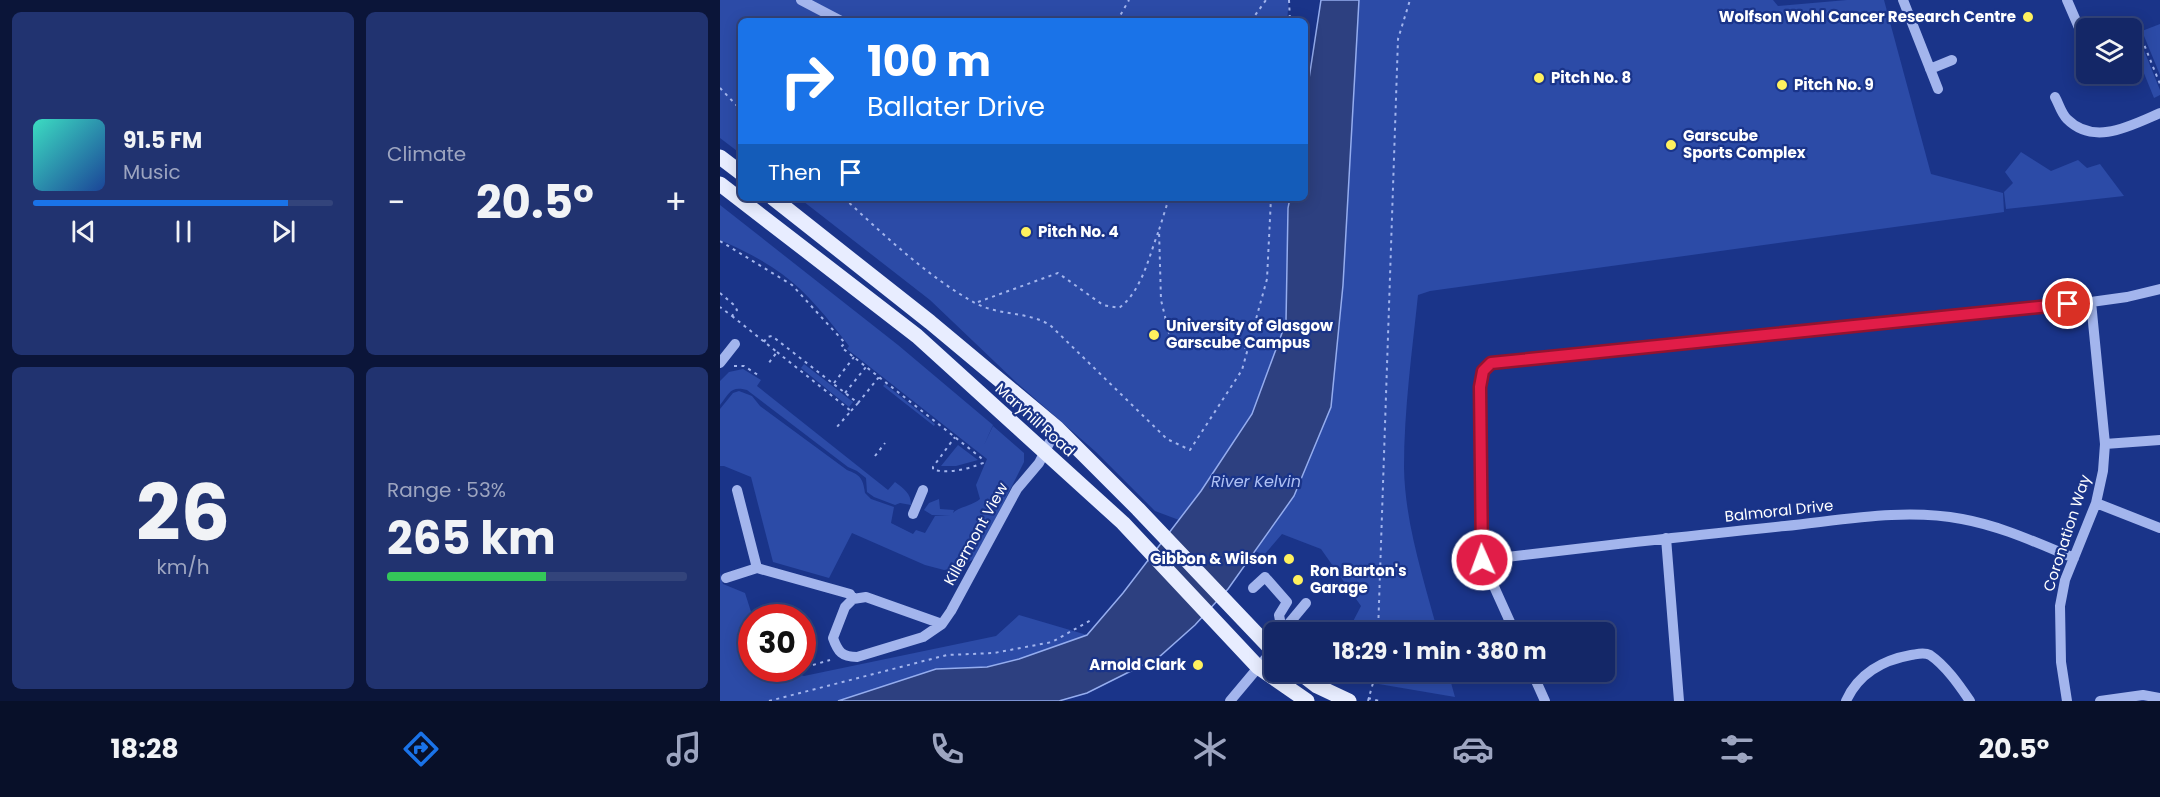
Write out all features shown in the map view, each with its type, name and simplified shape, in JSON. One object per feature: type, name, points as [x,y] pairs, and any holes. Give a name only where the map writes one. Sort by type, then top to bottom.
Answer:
[{"type":"main road","points":[[720,157],[738,171]]},
{"type":"main road","name":"Maryhill Road","points":[[720,184],[738,198]]},
{"type":"main road","name":"Maryhill Road","points":[[742,201],[917,336],[1123,524],[1258,667],[1307,701]]},
{"type":"main road","name":"Maryhill Road","points":[[777,201],[930,322],[1057,428],[1264,639]]},
{"type":"main road","points":[[1123,524],[1138,509]]},
{"type":"main road","points":[[1312,682],[1349,701]]},
{"type":"street","points":[[801,0],[835,18]]},
{"type":"street","points":[[1903,0],[1938,89]]},
{"type":"street","points":[[2067,0],[2076,20]]},
{"type":"street","points":[[816,18],[820,10]]},
{"type":"street","points":[[1930,69],[1952,60]]},
{"type":"street","points":[[2055,97],[2065,117],[2079,128],[2094,133],[2116,132],[2160,113]]},
{"type":"street","points":[[1510,622],[1482,560],[1480,387],[1483,371],[1491,363],[2091,302],[2160,289]]},
{"type":"street","name":"Coronation Way","points":[[2067,701],[2061,662],[2060,606],[2066,580],[2096,503],[2103,471],[2104,444],[2091,302]]},
{"type":"street","points":[[725,365],[735,344]]},
{"type":"street","name":"Killermont View","points":[[843,655],[857,657],[912,640],[931,633],[942,624],[1017,489],[1039,463],[1057,428]]},
{"type":"street","points":[[2104,444],[2160,440]]},
{"type":"street","points":[[737,490],[757,568]]},
{"type":"street","points":[[914,514],[923,490]]},
{"type":"street","points":[[2096,503],[2160,528]]},
{"type":"street","name":"Balmoral Drive","points":[[1482,560],[1859,518],[1928,515],[1961,518],[1990,525],[2074,558]]},
{"type":"street","points":[[1666,538],[1679,701]]},
{"type":"street","points":[[726,578],[757,568],[850,594],[853,599]]},
{"type":"street","points":[[1253,588],[1265,578],[1287,602],[1279,615],[1280,622]]},
{"type":"street","points":[[843,655],[836,647],[834,632],[845,607],[853,599],[866,597],[942,624]]},
{"type":"street","points":[[1290,622],[1306,603]]},
{"type":"street","points":[[1846,701],[1852,688],[1870,670],[1889,660],[1923,653],[1929,654],[1943,668],[1970,701]]},
{"type":"street","points":[[1230,701],[1264,660]]},
{"type":"street","points":[[1536,682],[1545,701]]},
{"type":"street","points":[[2100,701],[2143,695],[2160,698]]},
{"type":"path","points":[[1120,18],[1129,0]]},
{"type":"path","points":[[1253,18],[1266,0]]},
{"type":"path","points":[[1289,0],[1290,18]]},
{"type":"path","points":[[1378,622],[1398,39],[1410,0]]},
{"type":"path","points":[[2142,39],[2160,84]]},
{"type":"path","points":[[720,88],[738,107]]},
{"type":"path","points":[[847,201],[944,283],[976,303],[993,310],[1039,318],[1050,325],[1167,440],[1190,450],[1242,370],[1267,279],[1271,201]]},
{"type":"path","points":[[976,303],[1058,273],[1103,305],[1119,308],[1129,301],[1135,291],[1168,201]]},
{"type":"path","points":[[1159,230],[1161,300],[1170,333],[1185,346],[1248,348]]},
{"type":"path","points":[[720,241],[792,285],[845,343],[842,347],[866,367],[879,377],[955,437],[980,457],[982,463],[958,471],[933,470],[955,437]]},
{"type":"path","points":[[720,293],[737,310],[732,316]]},
{"type":"path","points":[[720,307],[851,411]]},
{"type":"path","points":[[764,342],[767,337],[772,336],[858,403]]},
{"type":"path","points":[[768,364],[777,352]]},
{"type":"path","points":[[833,384],[854,357]]},
{"type":"path","points":[[725,365],[744,366],[758,375]]},
{"type":"path","points":[[845,393],[866,367]]},
{"type":"path","points":[[836,428],[879,377]]},
{"type":"path","points":[[875,456],[885,443]]},
{"type":"path","points":[[769,701],[947,655],[994,653],[1052,642],[1093,619]]},
{"type":"path","points":[[816,664],[840,658],[843,655]]},
{"type":"path","points":[[1373,682],[1368,700],[1379,701]]},
{"type":"shaded area","points":[[720,0],[1289,0],[1287,18],[738,18],[738,152],[720,138]]},
{"type":"shaded area","name":"Garscube Sports Complex","points":[[1359,0],[1773,0],[1778,6],[1847,0],[1884,0],[1931,174],[2003,193],[2004,212],[1430,291],[1418,295],[1405,425],[1405,489],[1416,552],[1435,622],[1353,622],[1361,606],[1321,549],[1282,534],[1264,555],[1255,551],[1294,496],[1343,285]]},
{"type":"shaded area","points":[[2160,24],[2160,75],[2142,31]]},
{"type":"shaded area","points":[[2142,48],[2160,90],[2160,95],[2154,98],[2142,68]]},
{"type":"shaded area","points":[[2021,152],[2051,171],[2078,160],[2087,168],[2100,164],[2124,196],[2006,209],[2004,192],[2013,183],[2005,172]]},
{"type":"shaded area","points":[[803,201],[1290,201],[1286,322],[1252,414],[1179,520],[1155,511],[1096,452],[1017,383],[930,300]]},
{"type":"shaded area","points":[[720,205],[898,345],[993,425],[984,445],[993,426],[1024,453],[1024,462],[976,558],[957,568],[944,570],[925,565],[852,533],[829,578],[773,562],[751,477],[720,466],[720,409],[733,393],[739,391],[752,396],[760,406],[858,476],[862,480],[865,493],[871,499],[894,507],[891,523],[913,534],[916,530],[925,533],[935,516],[950,516],[932,515],[924,510],[929,503],[939,499],[940,509],[954,510],[953,513],[980,499],[976,485],[987,459],[847,349],[849,346],[826,317],[792,281],[760,259],[720,240]]},
{"type":"shaded area","points":[[804,364],[853,402],[849,407],[801,368]]},
{"type":"shaded area","points":[[743,369],[761,380],[757,386],[888,490],[895,482],[908,494],[911,505],[900,503],[895,505],[874,497],[867,492],[866,478],[848,467],[747,390],[734,390],[720,405],[720,381],[729,372]]},
{"type":"shaded area","points":[[885,384],[935,424],[934,426],[883,386]]},
{"type":"shaded area","points":[[958,445],[978,460],[956,466],[941,466]]},
{"type":"shaded area","points":[[720,573],[723,584],[745,593],[749,604],[738,604],[738,682],[816,682],[816,674],[996,636],[1019,615],[1087,635],[1019,659],[987,667],[936,669],[838,701],[720,701]]},
{"type":"shaded area","points":[[1367,682],[1451,682],[1455,697]]},
{"type":"water","name":"River Kelvin","points":[[1321,0],[1359,0],[1343,285],[1331,407],[1294,496],[1228,589],[1195,625],[1159,657],[1087,693],[1059,701],[838,701],[936,669],[987,667],[1019,659],[1087,635],[1123,593],[1201,491],[1252,414],[1286,322],[1288,208],[1289,201],[1308,201],[1308,85]]},
{"type":"place","name":"Wolfson Wohl Cancer Research Centre","points":[[2028,17]]},
{"type":"place","name":"Pitch No. 8","points":[[1539,78]]},
{"type":"place","name":"Pitch No. 9","points":[[1782,85]]},
{"type":"place","name":"Garscube Sports Complex","points":[[1671,145]]},
{"type":"place","name":"Pitch No. 4","points":[[1026,232]]},
{"type":"place","name":"University of Glasgow Garscube Campus","points":[[1154,335]]},
{"type":"place","name":"Gibbon & Wilson","points":[[1289,559]]},
{"type":"place","name":"Ron Barton's Garage","points":[[1298,580]]},
{"type":"place","name":"Arnold Clark","points":[[1198,665]]},
{"type":"route","points":[[1482,560],[1480,552],[1480,387],[1483,371],[1491,363],[2068,304]]}]
